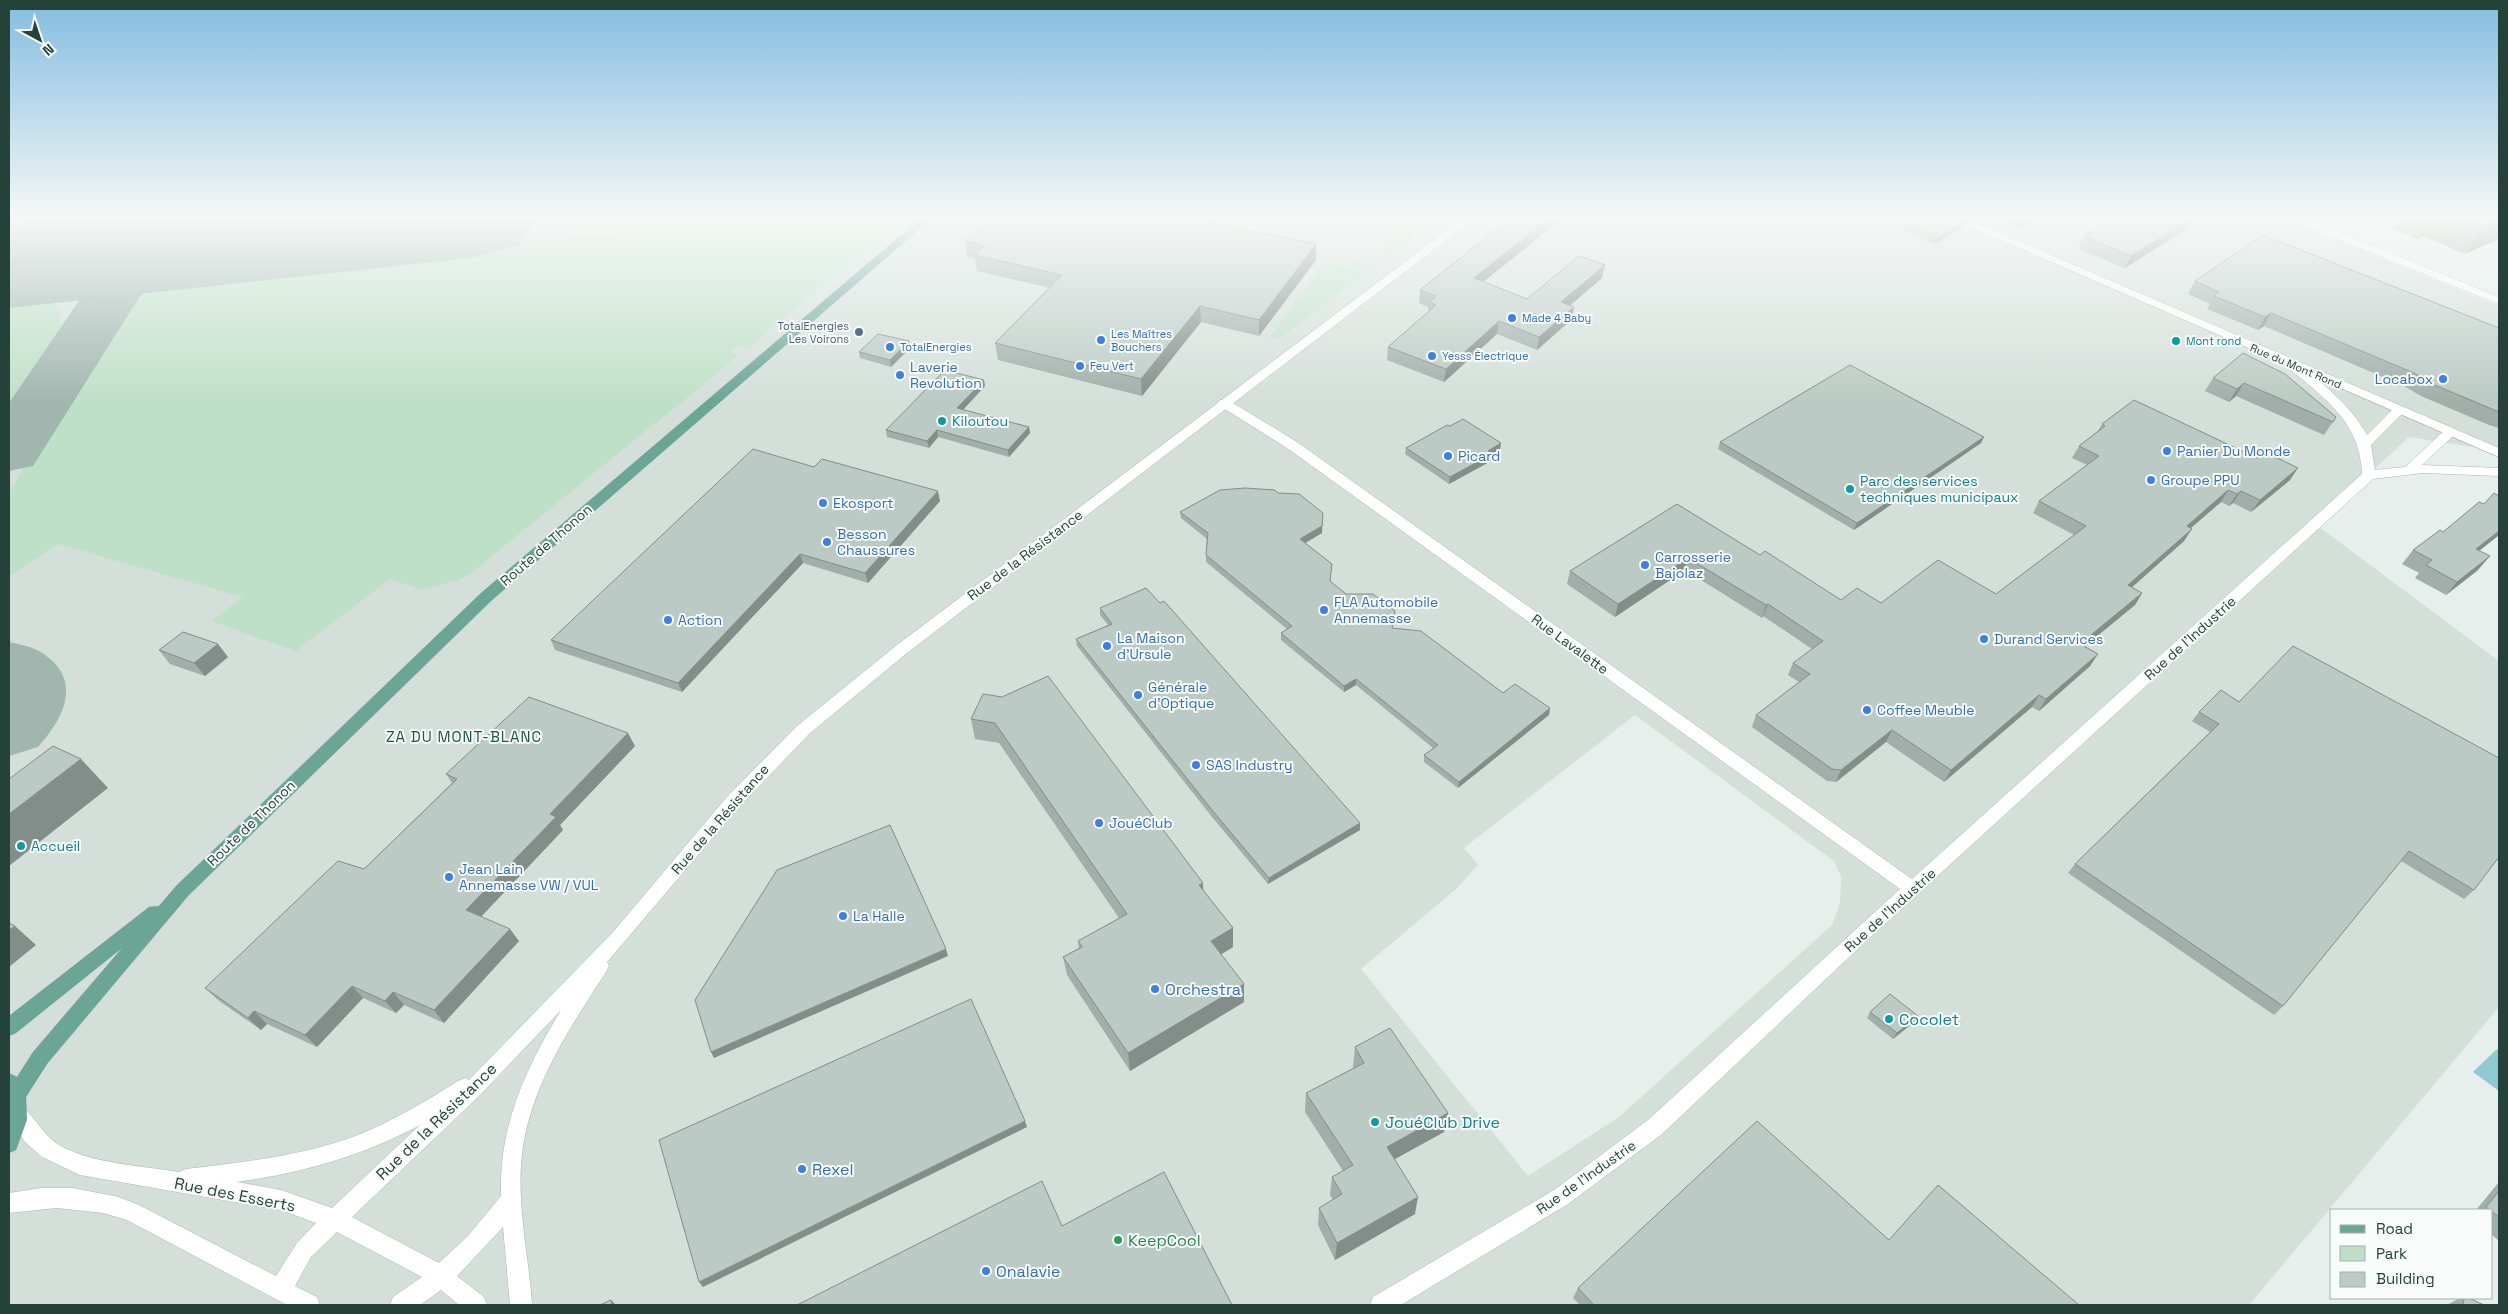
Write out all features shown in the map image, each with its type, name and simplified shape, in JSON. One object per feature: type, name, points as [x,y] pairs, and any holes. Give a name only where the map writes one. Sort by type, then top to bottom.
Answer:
[{"type":"main road","name":"Route de Thonon","points":[[12,1088],[40,1058],[182,891],[486,597],[856,279]]},
{"type":"main road","name":"Route de Thonon","points":[[9,1027],[182,891]]},
{"type":"main road","points":[[9,1143],[18,1115],[12,1088]]},
{"type":"street","name":"Rue de la Résistance","points":[[282,1291],[293,1265],[335,1218],[492,1068],[620,936],[750,783],[818,716],[902,649],[1388,279]]},
{"type":"street","name":"Rue du Mont Rond","points":[[2097,279],[2499,454]]},
{"type":"street","points":[[2445,279],[2499,301]]},
{"type":"street","points":[[2291,364],[2341,408],[2356,427],[2369,460],[2369,475],[2410,469],[2499,472]]},
{"type":"street","name":"Rue Lavalette","points":[[1224,403],[1292,445],[1913,889]]},
{"type":"street","points":[[2364,444],[2399,410]]},
{"type":"street","points":[[2410,469],[2450,432]]},
{"type":"street","name":"Rue de l'Industrie","points":[[1380,1305],[1561,1197],[1655,1127],[1913,889],[2369,475]]},
{"type":"street","name":"Rue de la Résistance","points":[[521,1305],[512,1198],[511,1166],[515,1137],[527,1094],[562,1023],[620,936]]},
{"type":"street","points":[[172,1181],[277,1165],[340,1150],[415,1118],[492,1068]]},
{"type":"street","name":"Rue des Esserts","points":[[18,1115],[40,1142],[67,1160],[91,1168],[281,1200],[335,1218],[441,1276],[476,1305]]},
{"type":"street","points":[[9,1203],[66,1197],[104,1202],[134,1213],[309,1305]]},
{"type":"street","points":[[402,1305],[441,1276],[480,1239],[512,1198]]},
{"type":"shaded area","points":[[9,279],[2434,279],[2499,306],[2499,451],[2409,437],[2315,524],[2499,661],[2499,1007],[2249,1305],[9,1305]],"holes":[[[1635,715],[1834,861],[1841,876],[1840,903],[1832,925],[1619,1117],[1528,1176],[1361,969],[1455,890],[1478,865],[1464,848]]]},
{"type":"green space","points":[[163,279],[830,279],[748,348],[737,346],[730,351],[738,356],[470,574],[456,581],[423,590],[390,579],[296,651],[211,621],[243,597],[58,544],[9,577],[9,494],[30,457],[38,456],[64,415],[56,415],[128,301],[150,284]]},
{"type":"green space","points":[[1312,279],[1357,279],[1279,339],[1270,337]]},
{"type":"green space","points":[[40,292],[57,307],[61,323],[60,329],[9,409],[9,296]]},
{"type":"water","points":[[2497,1049],[2499,1051],[2499,1091],[2473,1072]]},
{"type":"building","points":[[1058,279],[1290,279],[1259,320],[1200,306],[1141,379],[995,343]]},
{"type":"building","points":[[1433,279],[1477,279],[1527,299],[1551,279],[1588,279],[1561,302],[1574,307],[1539,337],[1499,321],[1446,369],[1388,347],[1436,305],[1429,302],[1436,296],[1420,290]]},
{"type":"building","points":[[2197,279],[2375,279],[2499,328],[2499,412],[2430,383],[2414,373],[2271,313],[2265,317],[2214,296],[2219,292],[2195,281]]},
{"type":"building","points":[[878,334],[909,341],[890,360],[859,352]]},
{"type":"building","points":[[2243,353],[2285,374],[2336,417],[2333,422],[2244,383],[2237,389],[2213,378]]},
{"type":"building","name":"Parc des services techniques municipaux","points":[[1850,365],[1984,437],[1857,523],[1720,442]]},
{"type":"building","name":"Kiloutou","points":[[945,370],[984,380],[957,408],[1029,427],[1008,450],[937,430],[927,441],[886,430]]},
{"type":"building","points":[[2134,400],[2257,458],[2265,452],[2298,468],[2260,500],[2241,491],[2237,494],[2228,490],[2187,526],[2192,529],[2128,585],[2142,593],[2080,644],[2098,654],[2046,699],[2039,695],[1951,770],[1892,730],[1841,770],[1832,769],[1756,715],[1810,674],[1793,663],[1823,641],[1768,604],[1766,605],[1688,558],[1618,604],[1570,571],[1677,504],[1760,555],[1765,551],[1841,600],[1857,588],[1881,603],[1938,560],[1996,594],[2086,526],[2039,501],[2099,456],[2079,446],[2105,426],[2102,424]]},
{"type":"building","name":"Picard","points":[[1463,419],[1501,443],[1488,451],[1492,454],[1450,477],[1406,448],[1447,425],[1450,426]]},
{"type":"building","points":[[753,449],[814,467],[822,459],[938,491],[865,573],[800,554],[678,683],[551,640]]},
{"type":"building","name":"FLA Automobile Annemasse","points":[[1245,488],[1299,494],[1323,513],[1322,526],[1300,539],[1332,564],[1330,581],[1346,594],[1373,594],[1395,611],[1392,628],[1421,631],[1503,693],[1515,684],[1550,708],[1459,782],[1424,755],[1438,745],[1356,679],[1344,686],[1281,633],[1292,626],[1206,555],[1208,533],[1180,512],[1220,490]]},
{"type":"building","points":[[2494,493],[2499,496],[2499,531],[2476,549],[2490,556],[2457,582],[2426,565],[2432,560],[2413,550],[2440,530],[2443,532],[2479,502],[2484,504]]},
{"type":"building","points":[[1146,588],[1160,603],[1164,601],[1360,823],[1269,878],[1212,810],[1076,639],[1112,624],[1100,608]]},
{"type":"building","points":[[183,632],[218,644],[194,663],[159,650]]},
{"type":"building","points":[[2293,646],[2499,758],[2499,857],[2474,890],[2409,851],[2283,1006],[2075,864],[2219,724],[2199,712],[2221,690],[2239,702]]},
{"type":"building","points":[[1048,676],[1203,883],[1199,885],[1233,928],[1211,941],[1244,984],[1128,1053],[1063,957],[1082,947],[1078,941],[1127,914],[995,723],[971,719],[983,694],[1002,697]]},
{"type":"building","name":"Jean Lain Annemasse VW / VUL","points":[[529,697],[628,733],[550,814],[556,817],[466,910],[510,929],[434,1010],[393,992],[385,1001],[352,986],[305,1035],[254,1011],[248,1018],[205,988],[338,861],[364,869],[457,779],[446,774]]},
{"type":"building","points":[[53,746],[81,759],[9,814],[9,779]]},
{"type":"building","name":"La Halle","points":[[890,825],[946,949],[711,1052],[695,1000],[777,870]]},
{"type":"building","points":[[9,923],[15,926],[9,930]]},
{"type":"building","name":"Cocolet","points":[[1890,994],[1918,1016],[1897,1033],[1870,1012]]},
{"type":"building","points":[[971,999],[1025,1121],[699,1282],[659,1140]]},
{"type":"building","points":[[1390,1028],[1448,1113],[1387,1147],[1418,1197],[1337,1243],[1319,1208],[1342,1194],[1332,1177],[1353,1165],[1306,1093],[1364,1063],[1355,1047]]},
{"type":"building","points":[[1757,1121],[1889,1240],[1938,1185],[2079,1305],[1594,1305],[1578,1288]]},
{"type":"building","points":[[1164,1172],[1232,1305],[797,1305],[1042,1181],[1062,1226]]},
{"type":"building","points":[[2499,1191],[2499,1217],[2493,1212],[2493,1209],[2486,1207]]},
{"type":"building","points":[[2464,1299],[2471,1299],[2484,1305],[2463,1305]]},
{"type":"building","points":[[611,1300],[612,1305],[600,1305]]},
{"type":"taxiway","points":[[9,451],[118,285],[126,279]]},
{"type":"taxiway","points":[[9,670],[25,681],[28,694],[22,711],[9,725]]},
{"type":"place","name":"Made 4 Baby","points":[[1512,318]]},
{"type":"place","name":"TotalEnergies Les Voirons","points":[[859,332]]},
{"type":"place","name":"Les Maîtres Bouchers","points":[[1101,340]]},
{"type":"place","name":"Mont rond","points":[[2176,341]]},
{"type":"place","name":"TotalEnergies","points":[[890,347]]},
{"type":"place","name":"Yesss Électrique","points":[[1432,356]]},
{"type":"place","name":"Feu Vert","points":[[1080,366]]},
{"type":"place","name":"Laverie Revolution","points":[[900,375]]},
{"type":"place","name":"Locabox","points":[[2443,379]]},
{"type":"place","name":"Kiloutou","points":[[942,421]]},
{"type":"place","name":"Panier Du Monde","points":[[2167,451]]},
{"type":"place","name":"Picard","points":[[1448,456]]},
{"type":"place","name":"Groupe PPU","points":[[2151,480]]},
{"type":"place","name":"Parc des services techniques municipaux","points":[[1850,489]]},
{"type":"place","name":"Ekosport","points":[[823,503]]},
{"type":"place","name":"Besson Chaussures","points":[[827,542]]},
{"type":"place","name":"Carrosserie Bajolaz","points":[[1645,565]]},
{"type":"place","name":"FLA Automobile Annemasse","points":[[1324,610]]},
{"type":"place","name":"Action","points":[[668,620]]},
{"type":"place","name":"Durand Services","points":[[1984,639]]},
{"type":"place","name":"La Maison d'Ursule","points":[[1107,646]]},
{"type":"place","name":"Générale d'Optique","points":[[1138,695]]},
{"type":"place","name":"Coffee Meuble","points":[[1867,710]]},
{"type":"place","name":"SAS Industry","points":[[1196,765]]},
{"type":"place","name":"JouéClub","points":[[1099,823]]},
{"type":"place","name":"Accueil","points":[[21,846]]},
{"type":"place","name":"Jean Lain Annemasse VW / VUL","points":[[449,877]]},
{"type":"place","name":"La Halle","points":[[843,916]]},
{"type":"place","name":"Orchestra","points":[[1155,989]]},
{"type":"place","name":"Cocolet","points":[[1889,1019]]},
{"type":"place","name":"JouéClub Drive","points":[[1375,1122]]},
{"type":"place","name":"Rexel","points":[[802,1169]]},
{"type":"place","name":"KeepCool","points":[[1118,1240]]},
{"type":"place","name":"Onalavie","points":[[986,1271]]},
{"type":"district","name":"ZA DU MONT-BLANC","points":[[464,737]]}]
